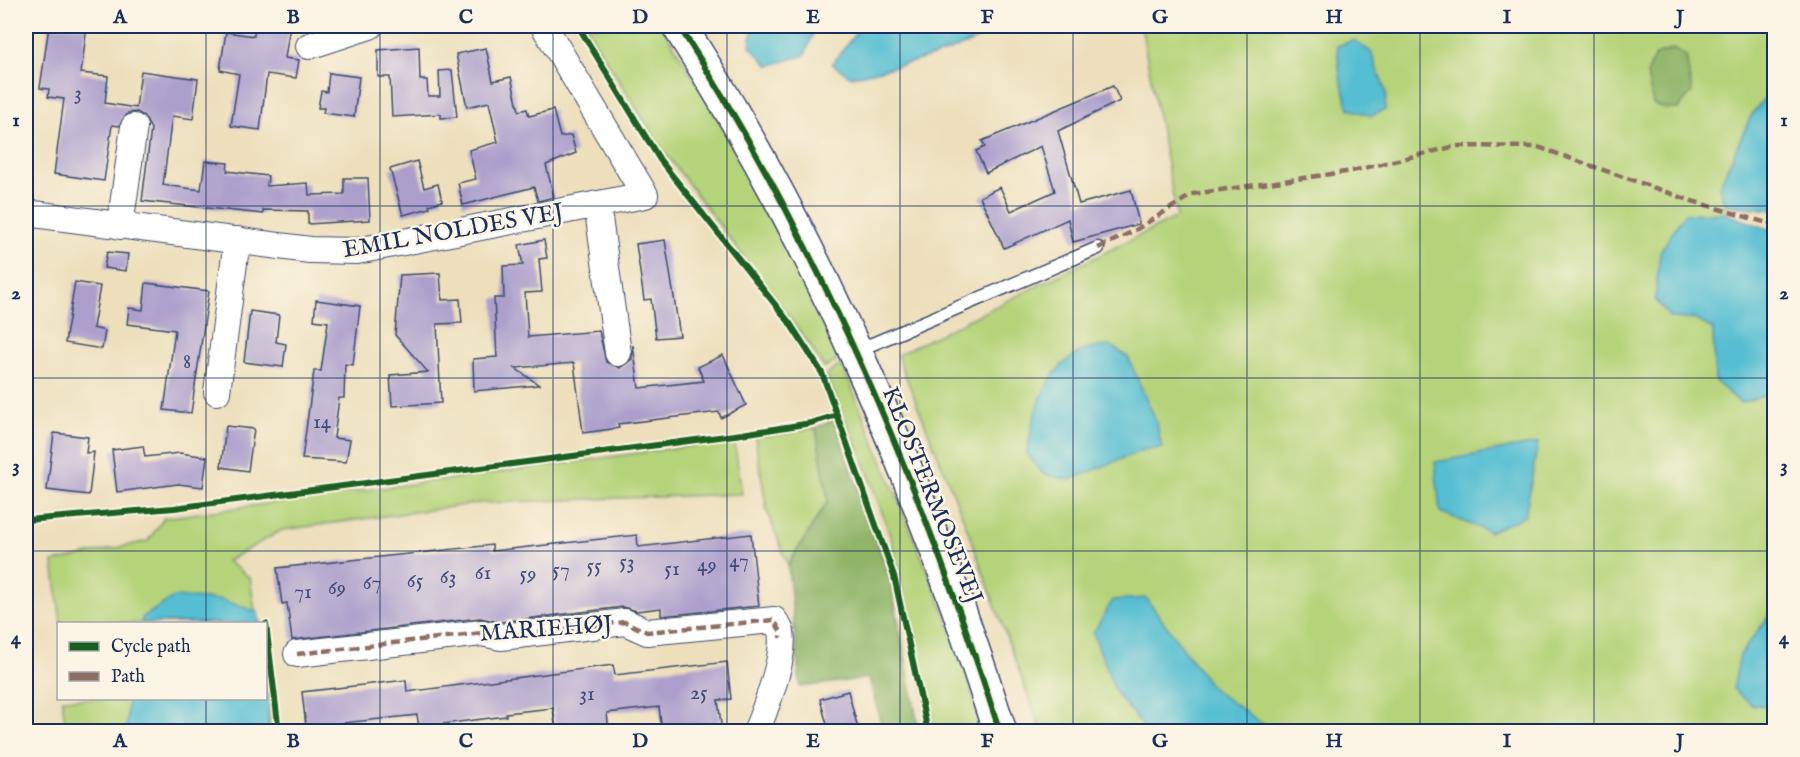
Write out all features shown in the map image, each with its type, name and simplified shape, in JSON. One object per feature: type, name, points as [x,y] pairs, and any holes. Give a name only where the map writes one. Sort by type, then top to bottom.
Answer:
[{"type":"main road","name":"KLOSTERMOSEVEJ","points":[[679,26],[802,237],[855,351],[915,493],[971,640],[1000,732]]},
{"type":"street","points":[[309,46],[370,26]]},
{"type":"street","name":"EMIL NOLDES VEJ","points":[[26,213],[310,250],[357,251],[645,195],[544,26]]},
{"type":"street","points":[[120,226],[134,127]]},
{"type":"street","name":"EMIL NOLDES VEJ","points":[[597,204],[618,353]]},
{"type":"street","points":[[217,392],[237,240]]},
{"type":"street","name":"MARIEHØJ","points":[[297,654],[482,633],[501,637],[625,622],[647,632],[774,620],[781,632],[777,665],[771,695],[756,732]]},
{"type":"lane","points":[[855,351],[1098,248]]},
{"type":"green space","points":[[585,26],[662,26],[706,98],[787,244],[839,360],[824,368],[810,345],[660,146]]},
{"type":"green space","points":[[1141,26],[1774,26],[1774,86],[1751,116],[1719,187],[1725,205],[1724,213],[1684,214],[1670,318],[1694,319],[1713,329],[1715,381],[1740,403],[1774,393],[1774,609],[1740,655],[1752,705],[1774,706],[1774,731],[1041,731],[964,520],[897,355],[1177,217]]},
{"type":"green space","points":[[1673,49],[1686,56],[1692,92],[1678,109],[1666,109],[1653,104],[1647,74],[1655,55]]},
{"type":"green space","points":[[842,364],[947,618],[984,731],[933,731],[892,541],[862,456],[826,375]]},
{"type":"green space","points":[[834,420],[890,579],[919,731],[883,731],[869,678],[800,687],[788,565],[828,501],[816,428]]},
{"type":"green space","points":[[816,428],[828,501],[788,565],[767,511],[755,437]]},
{"type":"green space","points":[[734,440],[742,494],[480,503],[282,530],[227,561],[250,578],[257,622],[61,622],[53,562],[148,541],[164,518]]},
{"type":"green space","points":[[267,697],[271,731],[66,731],[62,700],[267,700]]},
{"type":"water","points":[[753,26],[816,26],[805,55],[769,66],[750,46]]},
{"type":"water","points":[[861,26],[994,26],[984,35],[949,51],[851,77],[832,64]]},
{"type":"water","points":[[1354,40],[1371,52],[1386,93],[1385,110],[1371,116],[1349,109],[1340,77],[1337,46]]},
{"type":"water","points":[[1774,86],[1774,210],[1725,205],[1719,187],[1751,116]]},
{"type":"water","points":[[1724,213],[1774,231],[1774,393],[1741,403],[1715,381],[1713,329],[1694,319],[1670,318],[1655,299],[1660,252],[1684,214]]},
{"type":"water","points":[[1111,346],[1128,357],[1156,421],[1162,448],[1143,450],[1070,480],[1043,474],[1027,454],[1037,407],[1043,392],[1061,367],[1073,356],[1090,348]]},
{"type":"water","points":[[1538,443],[1525,516],[1489,532],[1440,512],[1435,462]]},
{"type":"water","points":[[174,597],[222,600],[258,612],[260,622],[141,622],[143,617]]},
{"type":"water","points":[[1146,598],[1213,689],[1273,731],[1147,731],[1116,693],[1093,633],[1113,600]]},
{"type":"water","points":[[1774,609],[1774,706],[1752,705],[1733,689],[1740,655]]},
{"type":"water","points":[[267,664],[268,731],[126,731],[128,700],[267,700]]},
{"type":"building","points":[[49,26],[87,26],[81,73],[108,76],[105,103],[136,108],[141,71],[198,79],[193,119],[172,116],[163,185],[201,190],[205,161],[228,163],[227,171],[268,176],[267,186],[308,183],[309,195],[344,194],[344,178],[368,178],[370,220],[308,224],[308,211],[263,210],[263,214],[142,201],[151,129],[144,116],[137,112],[128,113],[119,126],[112,125],[104,181],[54,174],[64,99],[48,97],[49,89],[40,88]]},
{"type":"building","points":[[255,26],[290,26],[285,58],[299,60],[296,78],[267,74],[260,130],[231,126],[239,74],[220,70],[226,32],[254,36]]},
{"type":"building","points":[[419,47],[420,80],[427,80],[428,96],[440,96],[439,71],[452,70],[457,117],[441,118],[441,114],[392,117],[390,77],[378,77],[378,50]]},
{"type":"building","points":[[486,48],[493,81],[511,77],[519,111],[527,109],[529,116],[553,110],[560,137],[571,135],[576,153],[546,165],[554,197],[538,201],[534,187],[463,205],[458,183],[476,179],[469,150],[498,142],[489,102],[467,107],[456,54]]},
{"type":"building","points":[[329,73],[359,77],[354,117],[323,113],[324,108],[318,108],[321,91],[327,92]]},
{"type":"building","points":[[1113,86],[1120,101],[1058,131],[1079,204],[1131,190],[1139,224],[1073,242],[1068,219],[1004,248],[980,197],[1000,187],[1011,211],[1055,191],[1041,146],[986,173],[976,151],[985,147],[982,141]]},
{"type":"building","points":[[417,161],[424,188],[438,184],[442,201],[429,205],[430,208],[403,215],[390,169]]},
{"type":"building","points":[[544,240],[547,258],[539,259],[542,292],[525,293],[528,337],[599,331],[606,362],[620,368],[632,359],[633,345],[639,388],[704,381],[698,367],[723,355],[746,405],[721,418],[719,412],[618,424],[619,428],[583,433],[574,363],[515,368],[539,385],[474,391],[473,359],[497,357],[494,298],[504,298],[503,266],[523,265],[519,245]]},
{"type":"building","points":[[665,240],[680,336],[656,338],[651,299],[644,300],[636,244]]},
{"type":"building","points":[[107,252],[128,254],[126,271],[104,268]]},
{"type":"building","points":[[440,273],[442,300],[460,299],[462,323],[437,324],[441,403],[392,406],[390,375],[428,372],[395,335],[400,275]]},
{"type":"building","points":[[75,282],[100,286],[93,328],[105,331],[102,349],[65,343]]},
{"type":"building","points":[[146,283],[209,291],[191,413],[164,410],[175,330],[127,324],[129,308],[143,310]]},
{"type":"building","points":[[316,300],[360,306],[353,365],[345,364],[344,398],[339,398],[334,438],[350,440],[346,462],[302,459],[314,371],[321,371],[328,322],[314,320]]},
{"type":"building","points":[[250,311],[279,315],[276,342],[286,344],[283,367],[244,362]]},
{"type":"building","points":[[226,426],[254,429],[248,471],[221,467]]},
{"type":"building","points":[[54,433],[88,437],[86,453],[94,452],[89,495],[47,490]]},
{"type":"building","points":[[143,446],[145,457],[180,453],[207,457],[203,487],[178,484],[117,492],[112,450]]},
{"type":"building","points":[[751,534],[759,606],[661,616],[661,608],[637,611],[623,607],[500,622],[480,618],[292,640],[287,603],[282,604],[277,568],[492,545],[492,551],[637,535],[638,547]]},
{"type":"building","points":[[727,662],[731,699],[718,700],[722,732],[662,732],[659,707],[607,713],[609,732],[556,732],[553,708],[419,727],[417,715],[306,727],[302,692],[406,680],[407,692],[613,665],[615,675]]},
{"type":"building","points":[[848,691],[859,732],[829,732],[820,699]]},
{"type":"marked path","points":[[1098,248],[1134,231],[1193,194],[1352,171],[1456,146],[1538,147],[1692,201],[1774,225]]},
{"type":"marked path","points":[[297,654],[482,633],[501,637],[625,622],[647,632],[774,620],[781,632],[780,638]]},
{"type":"cycle path","points":[[578,26],[660,160],[789,322],[822,373],[894,576],[928,732]]},
{"type":"cycle path","points":[[679,26],[730,109],[778,194],[863,368],[936,548],[1000,732]]},
{"type":"cycle path","points":[[26,520],[174,508],[742,434],[811,423],[837,415]]},
{"type":"cycle path","points":[[267,632],[279,732]]}]
